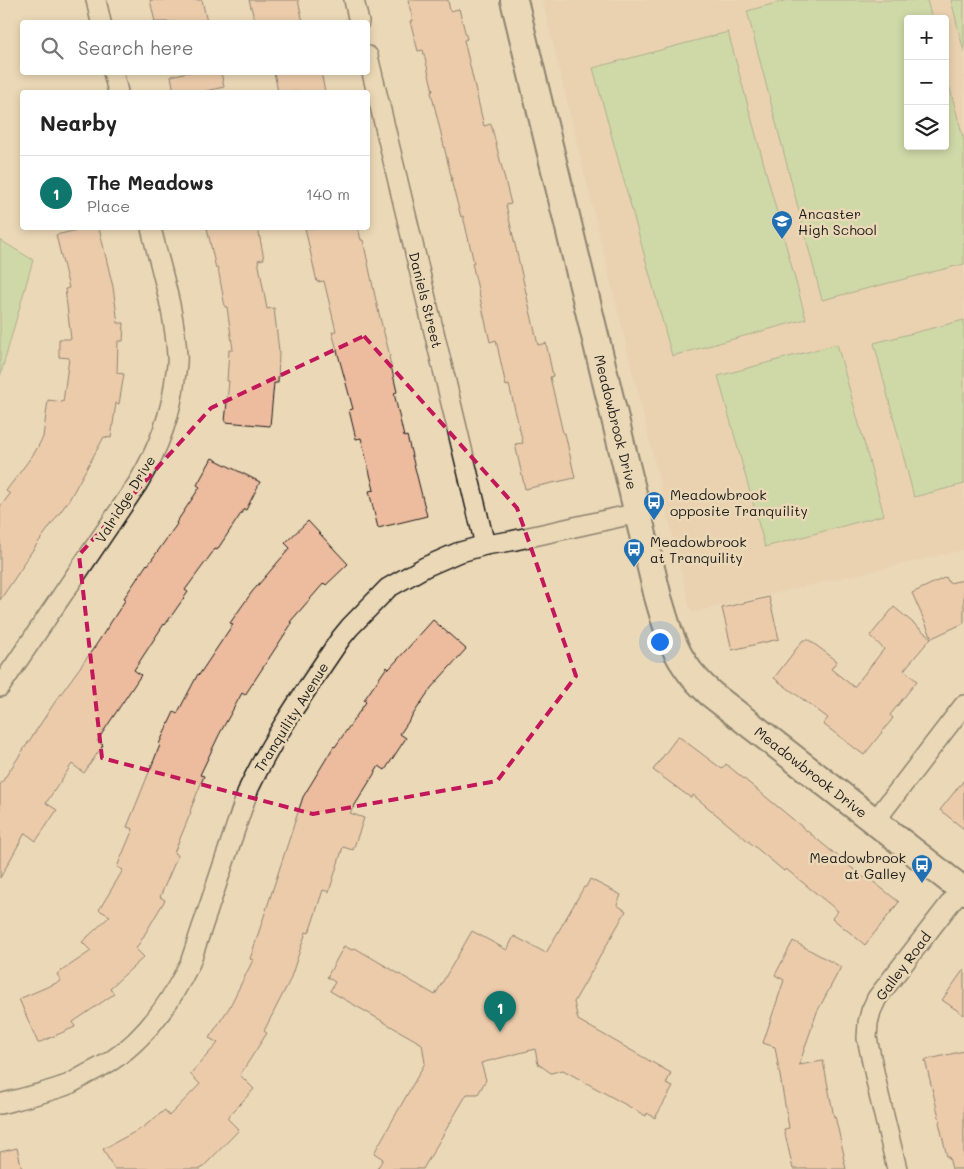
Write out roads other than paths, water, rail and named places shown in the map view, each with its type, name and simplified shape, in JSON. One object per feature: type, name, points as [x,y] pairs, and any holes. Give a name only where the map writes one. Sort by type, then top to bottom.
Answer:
[{"type":"street","points":[[96,0],[101,20]]},
{"type":"street","points":[[354,0],[359,20]]},
{"type":"street","name":"Meadowbrook Drive","points":[[514,0],[638,514],[666,625],[676,649],[686,667],[711,694],[963,890]]},
{"type":"street","name":"Daniels Street","points":[[370,64],[485,545]]},
{"type":"street","points":[[114,75],[118,90]]},
{"type":"street","name":"Valridge Drive","points":[[0,687],[138,483],[162,436],[174,391],[177,357],[171,312],[151,230]]},
{"type":"street","name":"Tranquility Avenue","points":[[0,1104],[44,1093],[69,1084],[111,1060],[129,1047],[147,1029],[171,998],[190,963],[249,788],[266,752],[341,638],[388,588],[425,567],[457,553],[485,545],[638,514]]},
{"type":"street","points":[[875,821],[964,705]]},
{"type":"street","name":"Galley Road","points":[[897,1169],[878,1095],[867,1038],[868,1023],[877,998],[963,890]]},
{"type":"place","name":"Ancaster High School","points":[[782,240]]},
{"type":"place","name":"Meadowbrook opposite Tranquility","points":[[654,521]]},
{"type":"place","name":"Meadowbrook at Tranquility","points":[[634,568]]},
{"type":"place","name":"Meadowbrook at Galley","points":[[922,884]]},
{"type":"place","name":"The Meadows","points":[[500,1032]]}]
